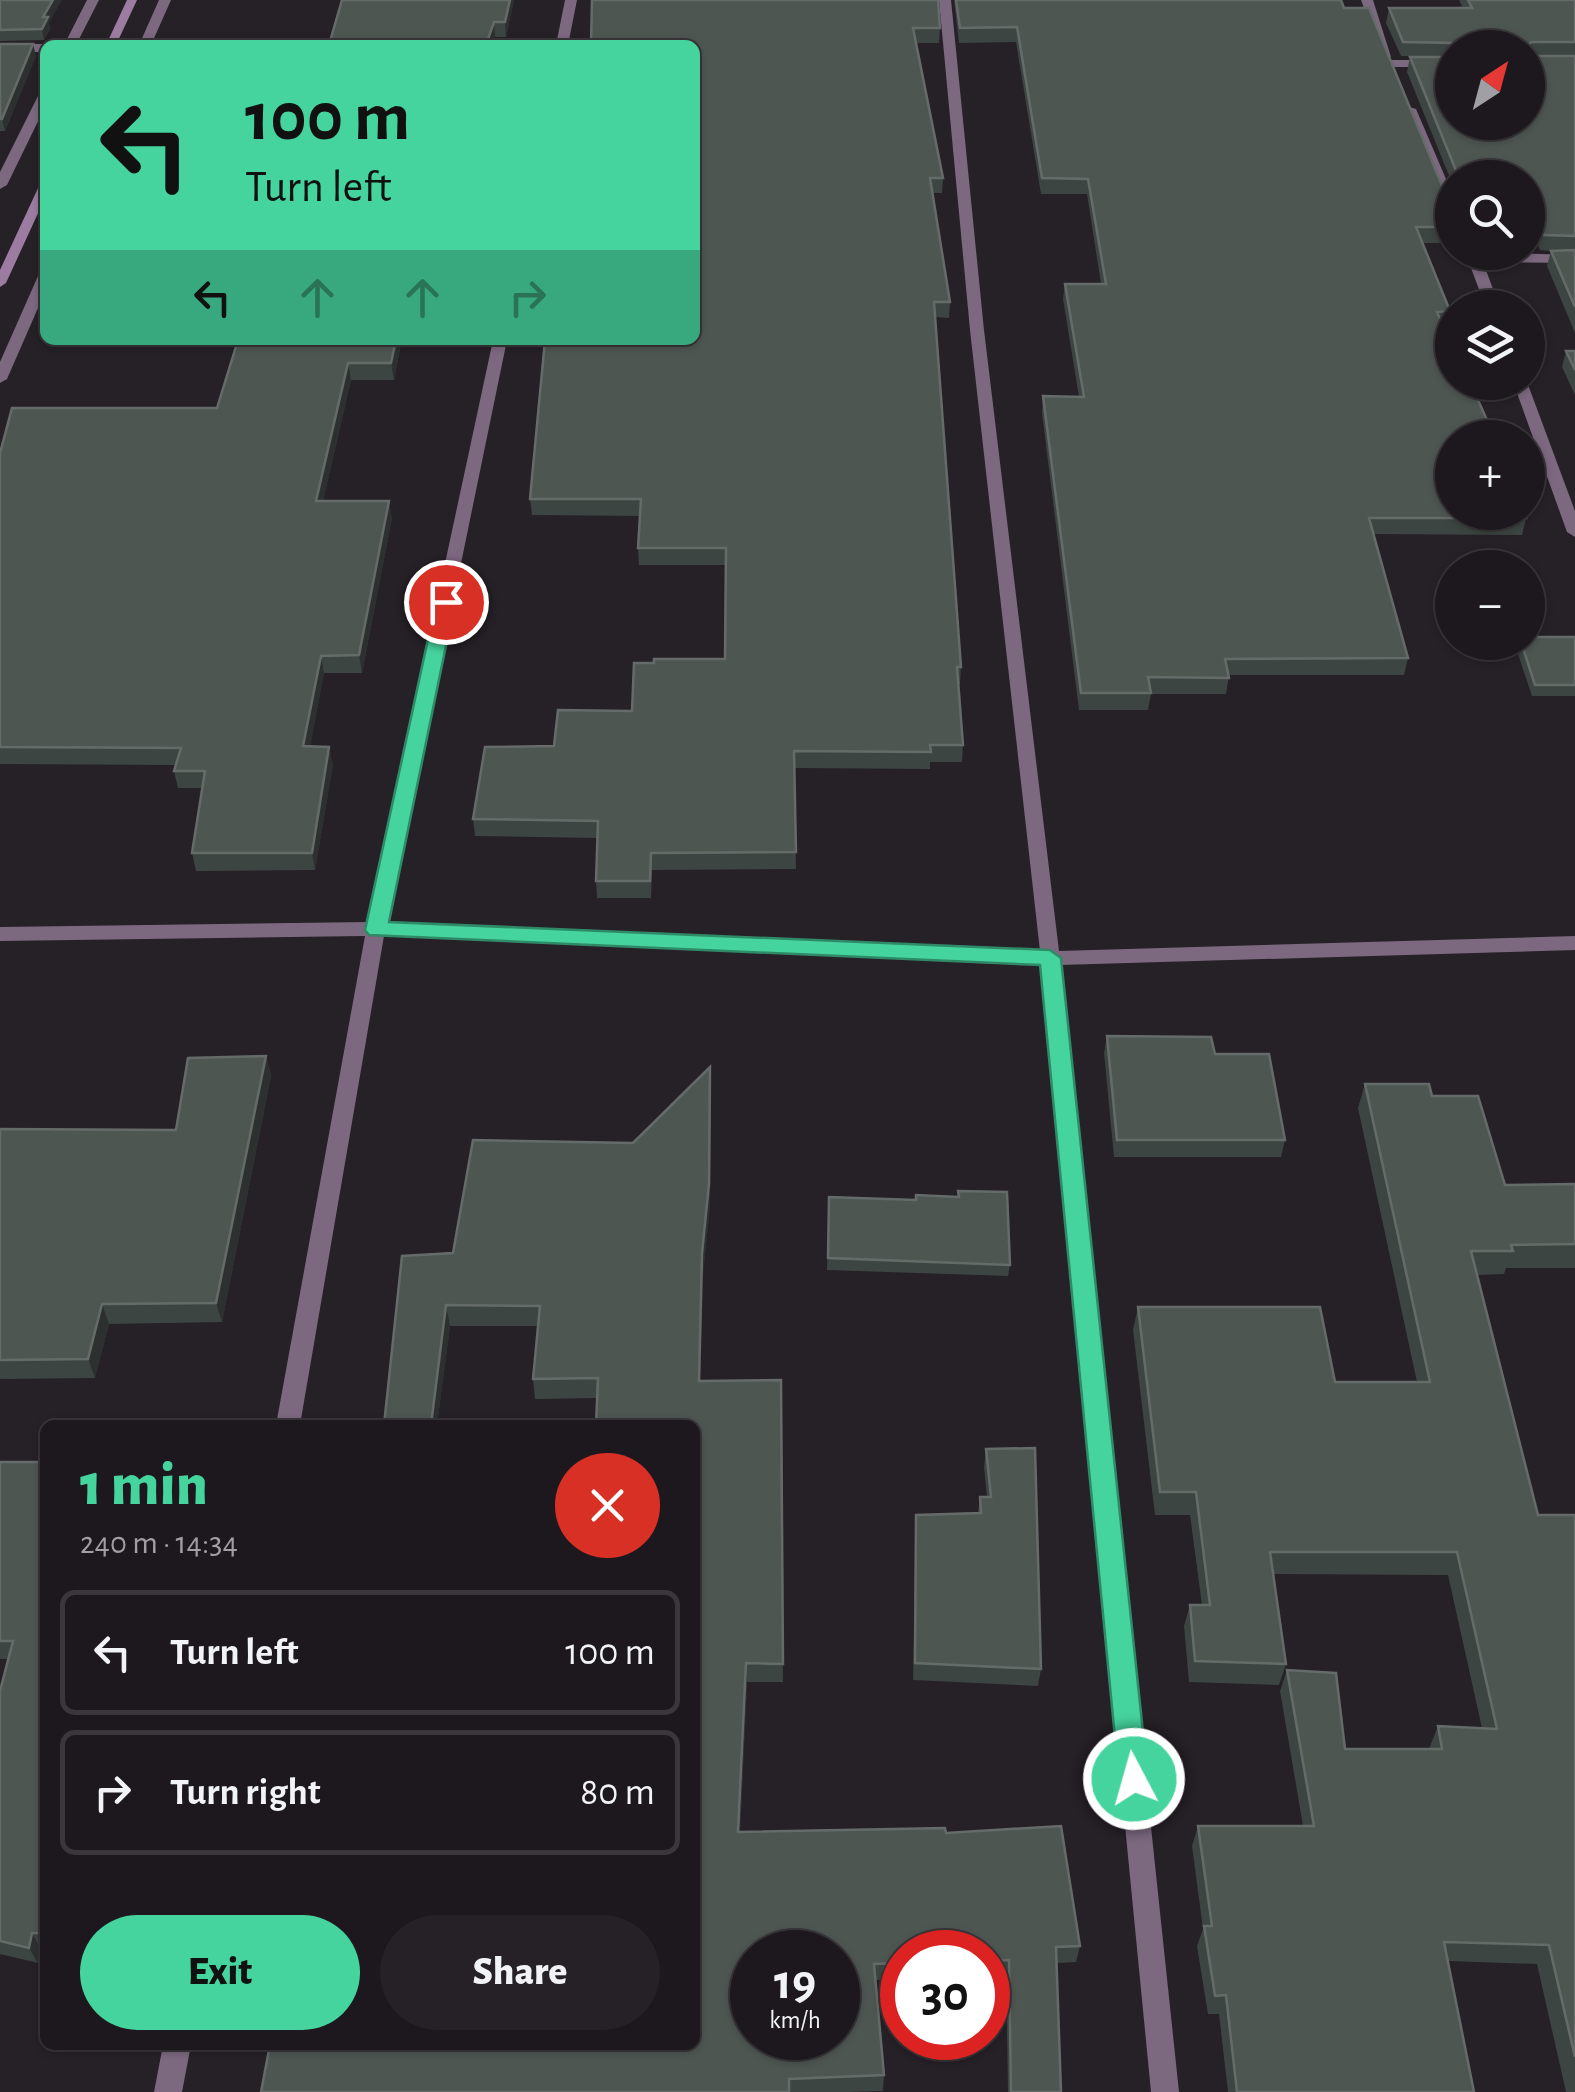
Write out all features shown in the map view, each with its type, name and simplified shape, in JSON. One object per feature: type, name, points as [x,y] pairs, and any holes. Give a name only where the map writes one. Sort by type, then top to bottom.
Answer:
[{"type":"street","points":[[73,40],[93,0]]},
{"type":"street","points":[[147,40],[164,0]]},
{"type":"street","points":[[563,40],[571,0]]},
{"type":"street","points":[[945,0],[977,330],[1050,958],[1165,2092]]},
{"type":"street","points":[[1367,0],[1398,82]]},
{"type":"street","points":[[0,48],[40,48]]},
{"type":"street","points":[[1390,64],[1435,64]]},
{"type":"street","points":[[1406,100],[1435,168]]},
{"type":"street","points":[[0,185],[40,104]]},
{"type":"street","points":[[1545,257],[1575,258]]},
{"type":"street","points":[[0,380],[40,288]]},
{"type":"street","points":[[289,1420],[376,930],[499,345]]},
{"type":"street","points":[[1527,400],[1575,532]]},
{"type":"street","points":[[0,934],[376,930],[1050,958],[1575,943]]},
{"type":"street","points":[[168,2092],[176,2050]]},
{"type":"building","points":[[0,0],[53,0],[43,17],[48,17],[42,29],[0,30]]},
{"type":"building","points":[[342,0],[510,0],[505,22],[494,22],[488,40],[330,40]]},
{"type":"building","points":[[592,0],[938,0],[940,28],[913,28],[943,178],[930,178],[950,302],[934,302],[961,667],[957,667],[963,745],[930,745],[931,752],[794,751],[796,852],[651,853],[650,881],[596,881],[598,821],[473,819],[485,747],[554,746],[558,710],[632,711],[634,663],[654,663],[654,659],[725,659],[726,548],[638,548],[641,499],[530,499],[545,345],[700,345],[700,40],[591,40]]},
{"type":"building","points":[[956,0],[1341,0],[1344,8],[1369,8],[1435,169],[1435,227],[1416,227],[1442,290],[1435,290],[1435,400],[1478,400],[1487,420],[1435,420],[1435,518],[1369,518],[1408,658],[1225,659],[1229,678],[1148,677],[1151,693],[1081,693],[1043,396],[1084,397],[1065,284],[1106,284],[1088,179],[1042,178],[1017,27],[960,28]]},
{"type":"building","points":[[1468,0],[1575,0],[1575,42],[1545,42],[1545,30],[1435,30],[1435,43],[1403,42],[1389,8],[1472,8]]},
{"type":"building","points":[[0,44],[33,44],[2,119],[0,119]]},
{"type":"building","points":[[1545,56],[1575,56],[1575,236],[1545,235],[1545,160],[1452,160],[1444,140],[1545,140]]},
{"type":"building","points":[[1410,57],[1435,57],[1435,119]]},
{"type":"building","points":[[1575,250],[1575,307],[1551,251]]},
{"type":"building","points":[[236,345],[395,345],[391,363],[348,363],[316,501],[389,501],[359,655],[321,656],[303,746],[329,747],[312,853],[192,853],[205,771],[174,771],[181,748],[0,747],[0,453],[12,408],[217,408]]},
{"type":"building","points":[[1566,351],[1575,351],[1575,370]]},
{"type":"building","points":[[1545,637],[1575,637],[1575,685],[1535,685],[1527,660],[1545,660]]},
{"type":"building","points":[[1107,1036],[1211,1037],[1215,1054],[1269,1054],[1285,1140],[1117,1140]]},
{"type":"building","points":[[266,1056],[216,1303],[102,1304],[88,1359],[0,1360],[0,1129],[176,1130],[188,1058]]},
{"type":"building","points":[[710,1067],[709,1184],[702,1254],[699,1381],[781,1380],[783,1664],[746,1663],[738,1832],[945,1828],[946,1833],[1061,1826],[1080,1946],[1056,1947],[1061,2092],[1011,2092],[1010,1930],[880,1930],[880,1964],[874,1964],[884,2075],[789,2079],[789,2092],[261,2092],[269,2050],[700,2050],[700,1420],[596,1420],[598,1378],[533,1379],[540,1306],[446,1305],[432,1420],[385,1420],[402,1256],[453,1253],[473,1140],[633,1143]]},
{"type":"building","points":[[1365,1084],[1429,1084],[1432,1096],[1478,1096],[1505,1185],[1575,1184],[1575,1244],[1511,1245],[1513,1251],[1471,1251],[1538,1515],[1575,1515],[1575,2057],[1549,1945],[1444,1942],[1474,2092],[1237,2092],[1226,1995],[1215,1996],[1204,1926],[1212,1926],[1198,1826],[1314,1826],[1287,1670],[1336,1673],[1345,1749],[1442,1749],[1438,1726],[1497,1729],[1457,1552],[1270,1552],[1286,1664],[1195,1661],[1190,1605],[1210,1605],[1196,1492],[1160,1492],[1138,1307],[1320,1307],[1335,1382],[1430,1382]]},
{"type":"building","points":[[958,1191],[1007,1192],[1010,1265],[828,1258],[829,1197],[916,1200],[916,1195],[959,1197]]},
{"type":"building","points":[[1035,1448],[1041,1669],[915,1663],[916,1515],[981,1513],[980,1497],[991,1497],[986,1449]]},
{"type":"building","points":[[0,1462],[40,1462],[40,1933],[32,1933],[29,1948],[0,1941],[0,1691],[13,1641],[0,1641]]},
{"type":"waterway","points":[[113,40],[132,0]]},
{"type":"waterway","points":[[0,283],[40,197]]},
{"type":"route","points":[[446,602],[376,930],[1050,958],[1134,1779]]}]
